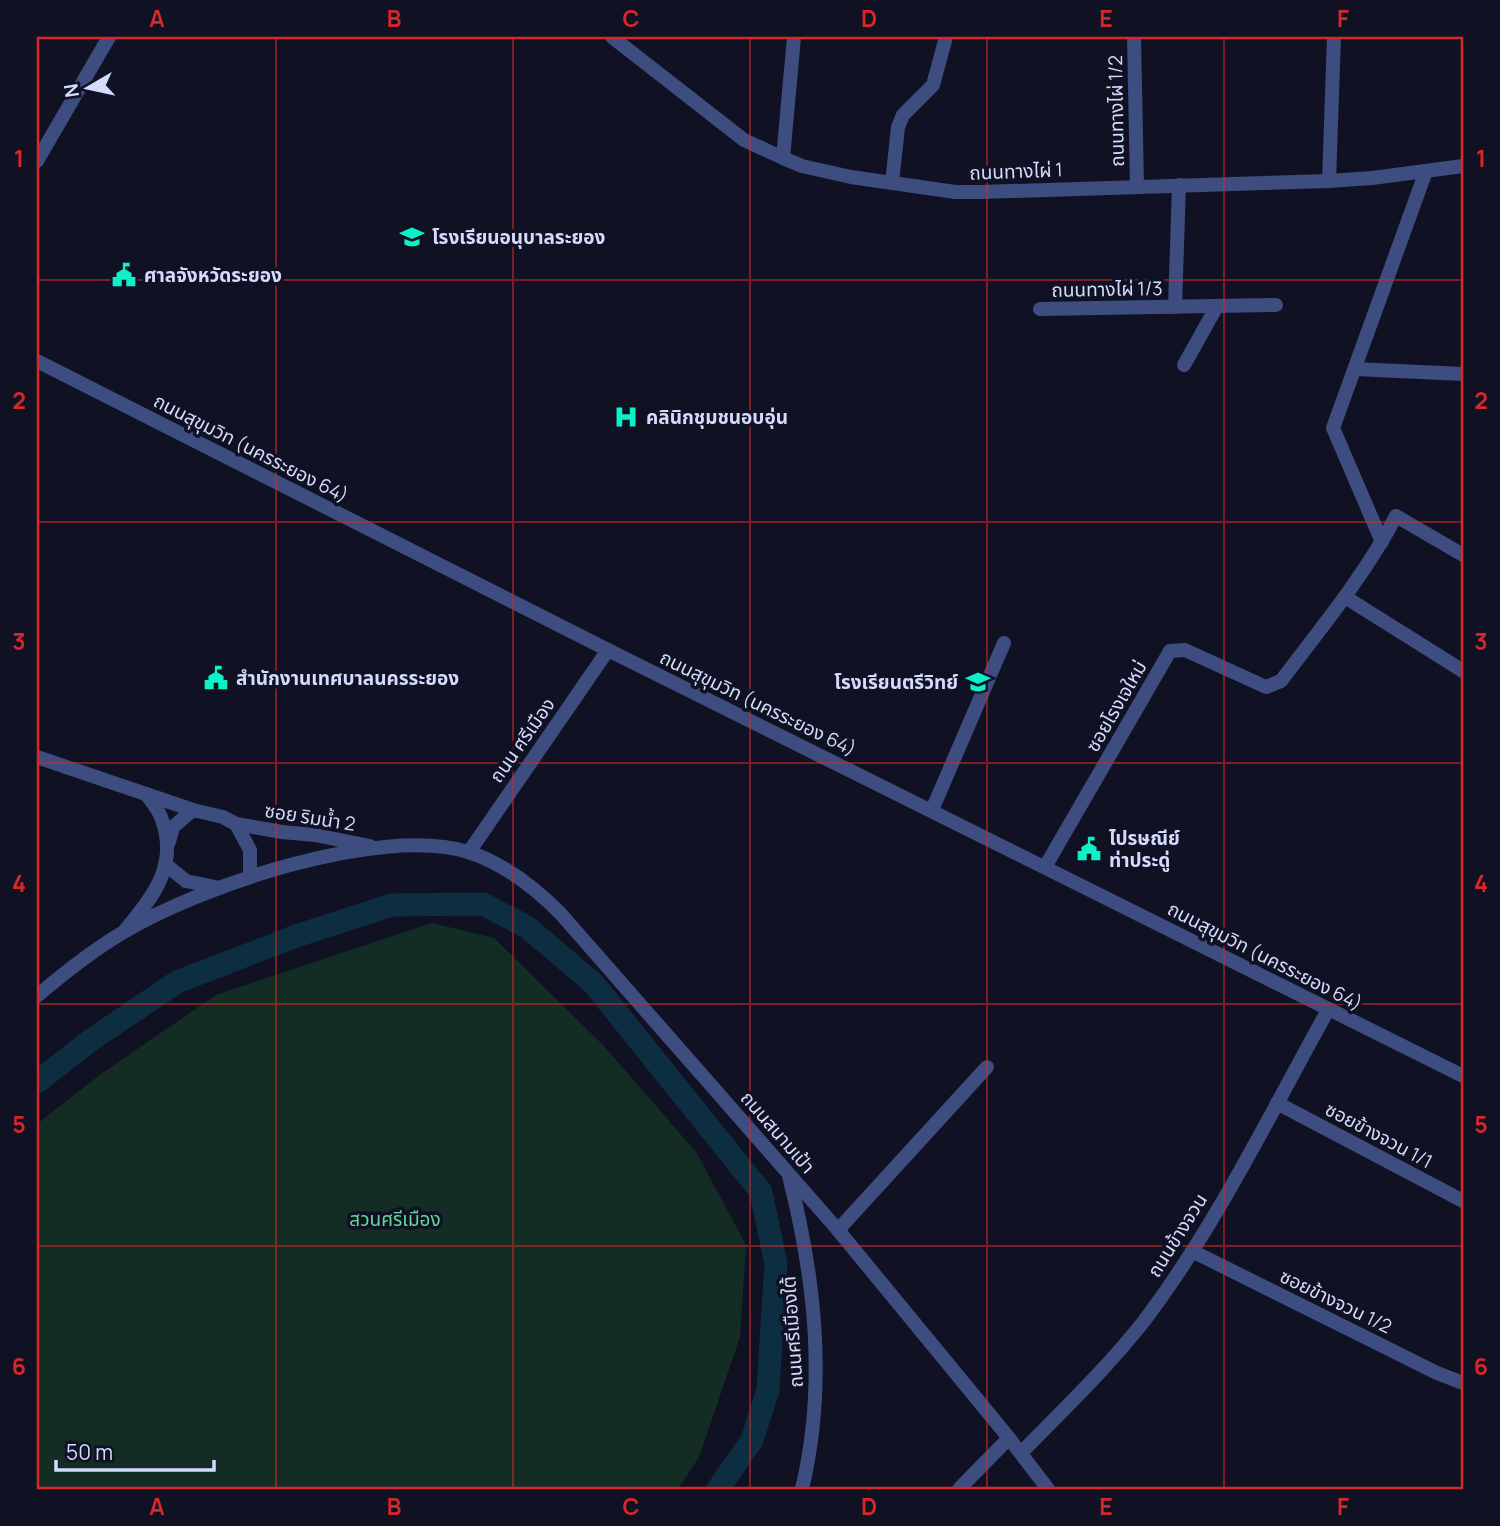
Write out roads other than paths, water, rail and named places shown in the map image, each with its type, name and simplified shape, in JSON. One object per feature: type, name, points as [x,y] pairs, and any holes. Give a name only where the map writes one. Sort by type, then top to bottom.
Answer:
[{"type":"street","points":[[37,161],[109,37]]},
{"type":"street","name":"ถนนทางไผ่ 1","points":[[612,37],[744,140],[802,166],[852,177],[956,192],[1329,181],[1463,166]]},
{"type":"street","points":[[783,158],[794,37]]},
{"type":"street","points":[[892,183],[898,127],[903,115],[933,85],[946,37]]},
{"type":"street","name":"ถนนทางไผ่ 1/2","points":[[1134,37],[1137,185]]},
{"type":"street","points":[[1329,181],[1334,37]]},
{"type":"street","points":[[1382,542],[1333,428],[1426,171]]},
{"type":"street","name":"ถนนทางไผ่ 1/3","points":[[1175,307],[1179,185]]},
{"type":"street","name":"ถนนทางไผ่ 1/3","points":[[1040,309],[1276,305]]},
{"type":"street","points":[[1184,365],[1217,306]]},
{"type":"street","name":"ถนนสุขุมวิท (นครระยอง 64)","points":[[37,361],[608,650],[1463,1076]]},
{"type":"street","points":[[1355,369],[1463,374]]},
{"type":"street","name":"ซอยโรงเจใหม่","points":[[1045,867],[1170,651],[1185,650],[1266,687],[1281,681],[1345,597],[1396,516],[1463,555]]},
{"type":"street","points":[[1345,597],[1463,671]]},
{"type":"street","points":[[932,810],[1004,643]]},
{"type":"street","name":"ถนน ศรีเมือง","points":[[470,852],[608,650]]},
{"type":"street","name":"ซอย ริมน้ำ 2","points":[[37,757],[193,810],[223,817],[236,824],[315,835],[379,848]]},
{"type":"street","points":[[146,794],[161,816],[167,847]]},
{"type":"street","points":[[123,932],[152,899],[164,874],[167,847],[173,827],[193,810]]},
{"type":"street","name":"ซอย ริมน้ำ 2","points":[[236,824],[250,850],[250,877]]},
{"type":"street","name":"ถนนสนามเป้า","points":[[379,848],[441,846],[470,852],[512,873],[538,891],[838,1230],[1048,1489]]},
{"type":"street","points":[[37,996],[63,974],[123,932],[220,888],[301,861],[379,848]]},
{"type":"street","points":[[165,864],[186,881],[220,888]]},
{"type":"street","name":"ถนนข้างจวน","points":[[1021,1453],[1106,1365],[1143,1322],[1192,1251],[1328,1010]]},
{"type":"street","points":[[838,1230],[987,1067]]},
{"type":"street","name":"ซอยข้างจวน 1/1","points":[[1277,1103],[1463,1201]]},
{"type":"street","name":"ถนนศรีเมืองใต้","points":[[788,1172],[806,1260],[816,1364],[814,1427],[802,1489]]},
{"type":"street","name":"ซอยข้างจวน 1/2","points":[[1192,1251],[1437,1373],[1463,1383]]},
{"type":"street","points":[[959,1489],[1009,1438]]},
{"type":"waterway","points":[[37,1082],[91,1040],[177,982],[296,936],[392,905],[483,904],[527,927],[593,983],[761,1192],[776,1264],[768,1390],[752,1440],[718,1489]]},
{"type":"place","name":"โรงเรียนอนุบาลระยอง","points":[[412,237]]},
{"type":"place","name":"ศาลจังหวัดระยอง","points":[[124,275]]},
{"type":"place","name":"คลินิกชุมชนอบอุ่น","points":[[626,417]]},
{"type":"place","name":"สำนักงานเทศบาลนครระยอง","points":[[216,678]]},
{"type":"place","name":"โรงเรียนตรีวิทย์","points":[[978,682]]},
{"type":"place","name":"ไปรษณีย์ ท่าประดู่","points":[[1089,849]]},
{"type":"park label","name":"สวนศรีเมือง","points":[[395,1219]]}]
